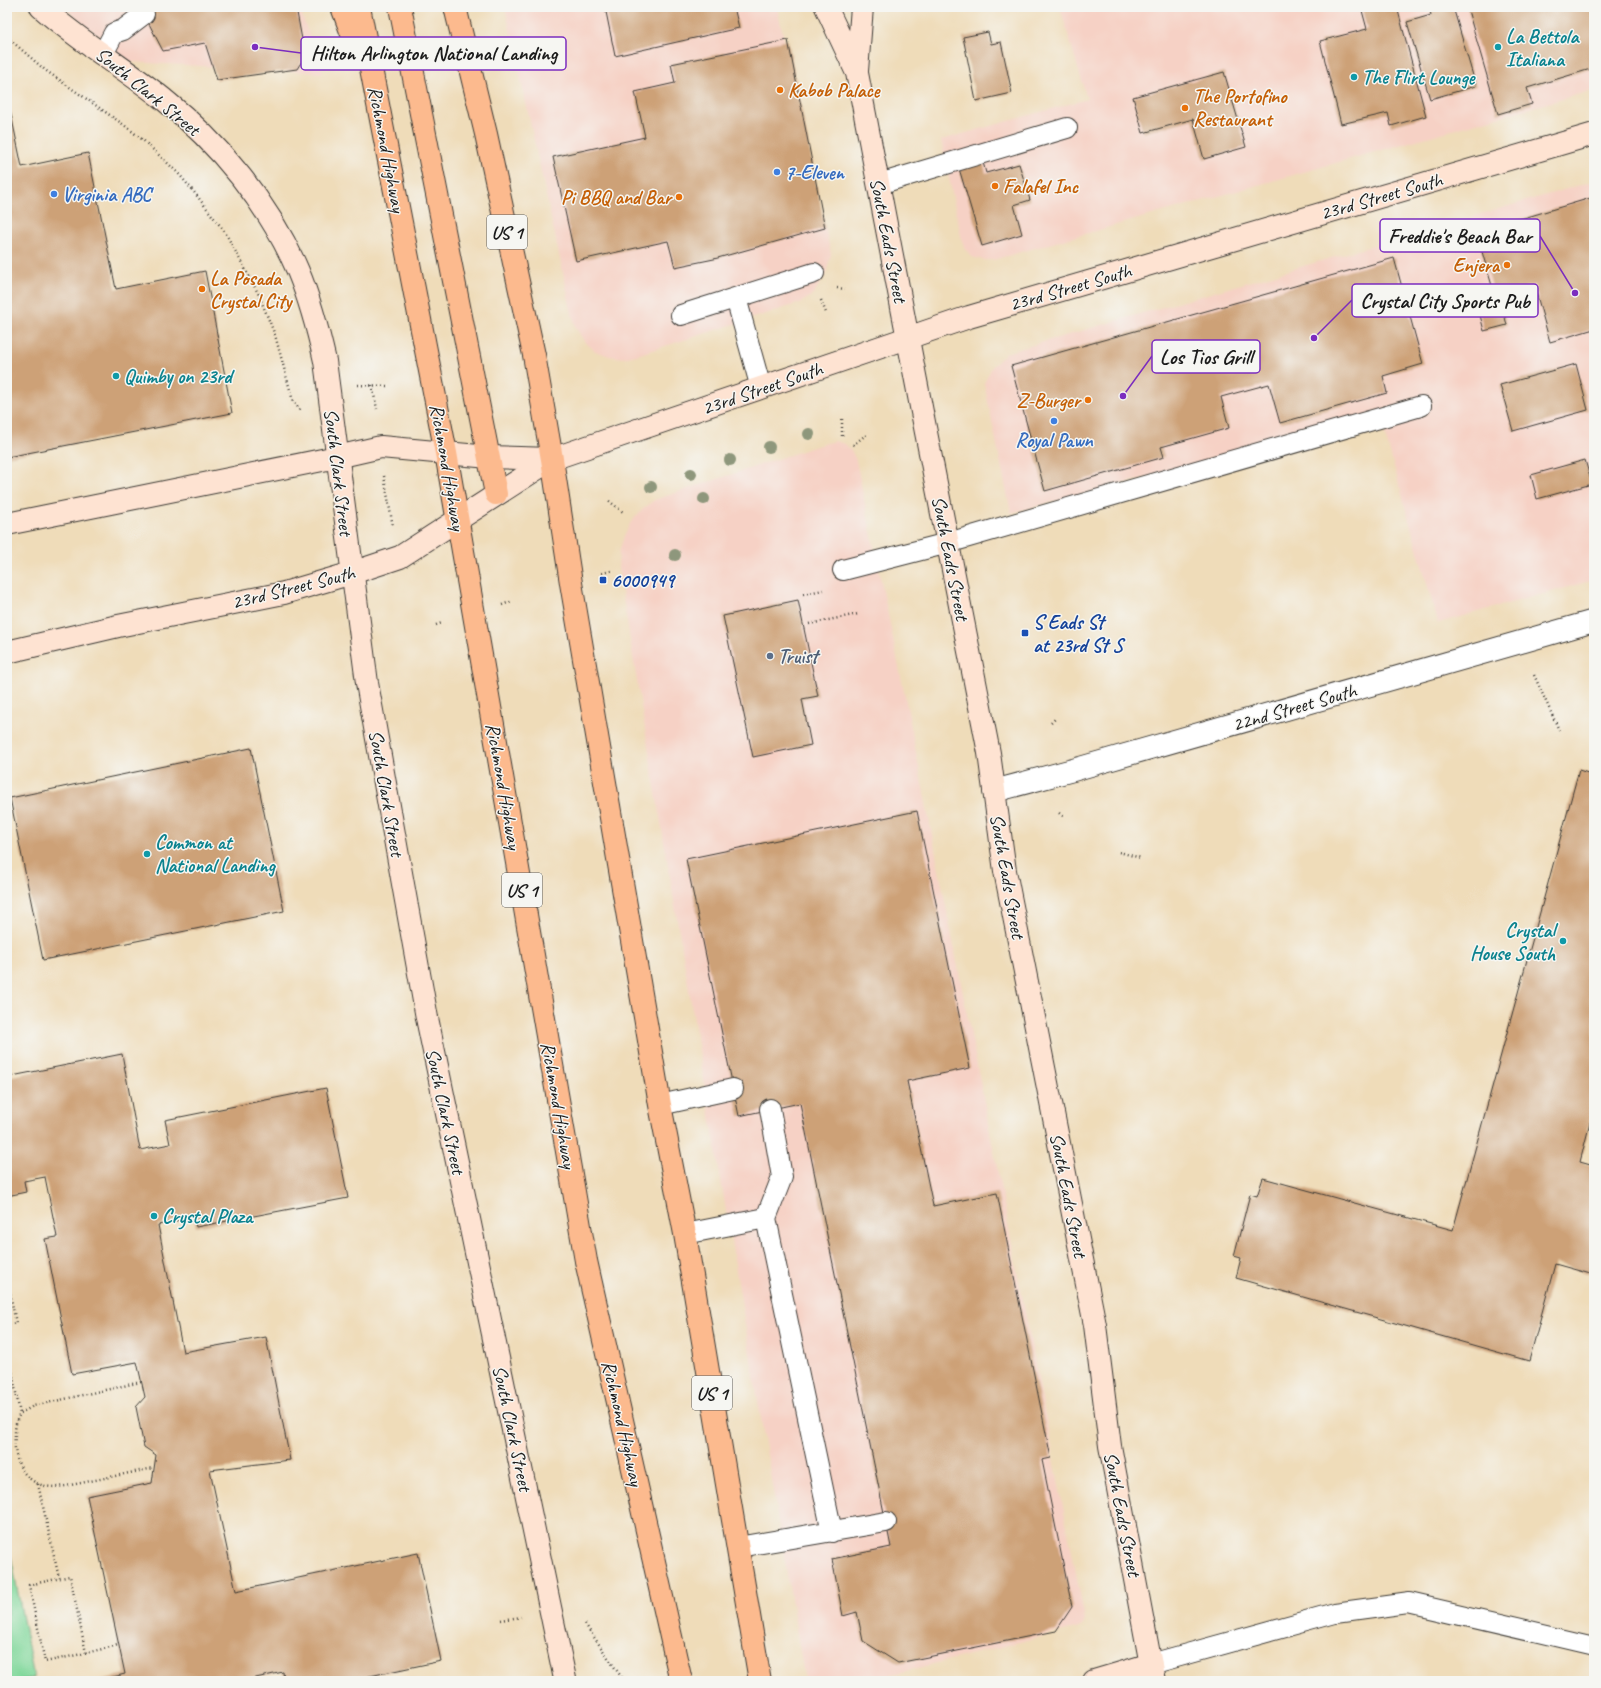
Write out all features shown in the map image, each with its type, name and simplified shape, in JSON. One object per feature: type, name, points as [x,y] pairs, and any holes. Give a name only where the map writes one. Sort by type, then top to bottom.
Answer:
[{"type":"highway","points":[[342,7],[380,111]]},
{"type":"highway","name":"Richmond Highway","points":[[359,7],[446,453],[586,1260],[681,1681]]},
{"type":"highway","points":[[400,7],[496,494]]},
{"type":"highway","name":"US 1","points":[[455,7],[486,134],[534,356],[660,1105],[685,1234],[760,1681]]},
{"type":"street","name":"South Clark Street","points":[[41,7],[73,33],[168,103],[207,139],[247,185],[283,241],[298,271],[318,331],[325,361],[366,683],[427,1018],[565,1680]]},
{"type":"street","name":"South Eads Street","points":[[826,7],[857,73],[879,184],[989,753],[1005,871],[1095,1325],[1110,1446],[1152,1673]]},
{"type":"street","name":"South Eads Street","points":[[857,73],[862,7]]},
{"type":"street","name":"23rd Street South","points":[[7,652],[118,626],[284,593],[352,573],[400,557],[552,459],[992,310],[1594,134]]},
{"type":"street","name":"23rd Street South","points":[[7,524],[337,457],[381,446],[489,457],[552,459]]},
{"type":"street","name":"22nd Street South","points":[[994,791],[1103,762],[1594,621]]},
{"type":"street","points":[[1094,1681],[1152,1673]]},
{"type":"lane","points":[[103,54],[114,33],[123,30],[144,14]]},
{"type":"lane","points":[[879,184],[1067,128]]},
{"type":"lane","points":[[681,315],[814,273]]},
{"type":"lane","points":[[736,298],[761,388]]},
{"type":"lane","points":[[843,570],[948,543],[1421,406]]},
{"type":"lane","points":[[660,1105],[733,1089]]},
{"type":"lane","points":[[770,1109],[782,1177],[766,1218],[832,1532]]},
{"type":"lane","points":[[685,1234],[766,1218]]},
{"type":"lane","points":[[738,1547],[886,1522]]},
{"type":"lane","points":[[1152,1673],[1335,1613],[1409,1603],[1594,1646]]},
{"type":"path","points":[[7,37],[27,56],[45,70],[113,117],[143,140],[178,173],[194,192],[225,232],[252,279],[275,335],[293,401],[303,414]]},
{"type":"path","points":[[820,298],[826,313]]},
{"type":"path","points":[[356,385],[388,386]]},
{"type":"path","points":[[372,385],[377,409]]},
{"type":"path","points":[[842,420],[842,437]]},
{"type":"path","points":[[853,444],[867,434]]},
{"type":"path","points":[[384,474],[393,527]]},
{"type":"path","points":[[610,501],[623,512]]},
{"type":"path","points":[[602,573],[610,571]]},
{"type":"path","points":[[803,594],[829,589]]},
{"type":"path","points":[[500,605],[513,601]]},
{"type":"path","points":[[809,624],[858,614]]},
{"type":"path","points":[[436,625],[442,624]]},
{"type":"path","points":[[1534,675],[1559,730]]},
{"type":"path","points":[[1051,723],[1056,718]]},
{"type":"path","points":[[1059,813],[1064,817]]},
{"type":"path","points":[[1119,852],[1141,858]]},
{"type":"path","points":[[7,1278],[16,1323],[7,1325]]},
{"type":"path","points":[[7,1345],[20,1414]]},
{"type":"path","points":[[141,1382],[33,1406],[20,1414],[15,1425],[14,1448],[17,1462],[25,1474],[38,1484],[52,1487],[66,1486],[154,1468]]},
{"type":"path","points":[[38,1484],[59,1578]]},
{"type":"path","points":[[86,1653],[70,1576],[29,1584],[45,1662],[86,1653],[118,1645]]},
{"type":"shaded area","points":[[63,7],[299,7],[323,73],[130,62]]},
{"type":"shaded area","points":[[505,7],[777,7],[831,254],[826,274],[810,297],[800,303],[637,355],[623,358],[609,356],[595,351],[584,341],[576,328],[572,314]]},
{"type":"shaded area","points":[[1060,7],[1594,7],[1594,90],[993,260],[983,260],[972,257],[966,250],[962,241],[941,140],[1087,99]]},
{"type":"shaded area","points":[[1594,181],[1594,580],[1438,623],[1380,417],[1011,513],[984,383],[992,367],[1006,353]]},
{"type":"shaded area","points":[[835,441],[845,444],[851,450],[856,460],[907,706],[1085,1619],[1083,1624],[1079,1627],[866,1681],[805,1681],[618,568],[619,552],[624,536],[631,522],[654,500]]},
{"type":"green space","points":[[11,1556],[34,1678],[16,1681],[7,1681],[7,1557]]},
{"type":"building","points":[[143,7],[296,7],[305,56],[297,69],[217,80],[205,43],[163,51],[144,14]]},
{"type":"building","points":[[605,7],[734,7],[739,28],[615,56]]},
{"type":"building","points":[[1361,7],[1397,7],[1426,116],[1391,126],[1388,113],[1341,124],[1320,41],[1367,29]]},
{"type":"building","points":[[1429,7],[1453,7],[1476,86],[1430,99],[1407,22],[1431,15]]},
{"type":"building","points":[[1467,7],[1594,7],[1594,68],[1527,88],[1532,104],[1498,114]]},
{"type":"building","points":[[988,32],[991,44],[1001,42],[1012,93],[976,101],[963,37]]},
{"type":"building","points":[[788,40],[825,228],[714,259],[675,267],[668,241],[576,261],[553,157],[645,137],[635,92],[675,83],[671,64]]},
{"type":"building","name":"The Portofino Restaurant","points":[[1224,72],[1246,147],[1204,159],[1193,119],[1143,133],[1133,97]]},
{"type":"building","name":"Quimby on 23rd","points":[[7,95],[22,167],[88,153],[116,289],[205,271],[232,413],[7,457]]},
{"type":"building","name":"Falafel Inc","points":[[979,148],[986,173],[1019,164],[1030,200],[1014,205],[1022,234],[982,246],[955,155]]},
{"type":"building","points":[[1594,197],[1594,329],[1550,342],[1534,285],[1495,296],[1480,245],[1518,234],[1514,221]]},
{"type":"building","points":[[1394,258],[1423,364],[1383,376],[1387,393],[1280,423],[1269,384],[1221,397],[1229,428],[1161,447],[1164,457],[1045,491],[1011,366]]},
{"type":"building","points":[[1502,306],[1507,325],[1484,331],[1479,311]]},
{"type":"building","points":[[1576,364],[1588,410],[1513,431],[1500,385]]},
{"type":"building","points":[[1585,460],[1592,484],[1537,499],[1531,475]]},
{"type":"building","name":"Truist","points":[[798,600],[818,696],[802,699],[811,745],[753,757],[723,616]]},
{"type":"building","name":"Common at National Landing","points":[[251,748],[284,911],[43,960],[10,798]]},
{"type":"building","name":"Crystal House South","points":[[1579,770],[1594,775],[1594,1107],[1580,1162],[1594,1166],[1594,1275],[1555,1264],[1529,1361],[1236,1278],[1241,1258],[1234,1256],[1250,1194],[1257,1196],[1263,1178],[1453,1230]]},
{"type":"building","points":[[917,811],[970,1068],[907,1081],[933,1206],[997,1193],[1051,1458],[1042,1460],[1072,1607],[1056,1631],[898,1663],[863,1641],[857,1612],[843,1616],[832,1559],[891,1547],[800,1103],[739,1116],[686,859]]},
{"type":"building","points":[[122,1054],[140,1150],[170,1144],[165,1120],[326,1088],[348,1198],[196,1227],[194,1217],[158,1225],[183,1352],[266,1337],[290,1460],[210,1470],[236,1591],[418,1553],[441,1661],[346,1681],[284,1681],[283,1672],[242,1681],[96,1681],[125,1674],[87,1496],[152,1483],[156,1455],[144,1447],[136,1407],[145,1397],[137,1362],[72,1374],[45,1239],[57,1237],[45,1177],[24,1181],[26,1192],[7,1196],[7,1077]]},
{"type":"place","name":"Hilton Arlington National Landing","points":[[255,47]]},
{"type":"place","name":"La Bettola Italiana","points":[[1498,47]]},
{"type":"place","name":"The Flirt Lounge","points":[[1354,77]]},
{"type":"place","name":"Kabob Palace","points":[[780,90]]},
{"type":"place","name":"The Portofino Restaurant","points":[[1185,108]]},
{"type":"place","name":"7-Eleven","points":[[777,172]]},
{"type":"place","name":"Falafel Inc","points":[[995,186]]},
{"type":"place","name":"Virginia ABC","points":[[54,194]]},
{"type":"place","name":"Pi BBQ and Bar","points":[[679,197]]},
{"type":"place","name":"Enjera","points":[[1507,265]]},
{"type":"place","name":"La Posada Crystal City","points":[[202,289]]},
{"type":"place","name":"Freddie's Beach Bar","points":[[1575,293]]},
{"type":"place","name":"Crystal City Sports Pub","points":[[1314,338]]},
{"type":"place","name":"Quimby on 23rd","points":[[116,376]]},
{"type":"place","name":"Los Tios Grill","points":[[1123,396]]},
{"type":"place","name":"Z-Burger","points":[[1088,400]]},
{"type":"place","name":"Royal Pawn","points":[[1054,421]]},
{"type":"place","name":"6000949","points":[[603,580]]},
{"type":"place","name":"S Eads St at 23rd St S","points":[[1025,633]]},
{"type":"place","name":"Truist","points":[[770,656]]},
{"type":"place","name":"Common at National Landing","points":[[147,854]]},
{"type":"place","name":"Crystal House South","points":[[1563,941]]},
{"type":"place","name":"Crystal Plaza","points":[[154,1216]]}]
